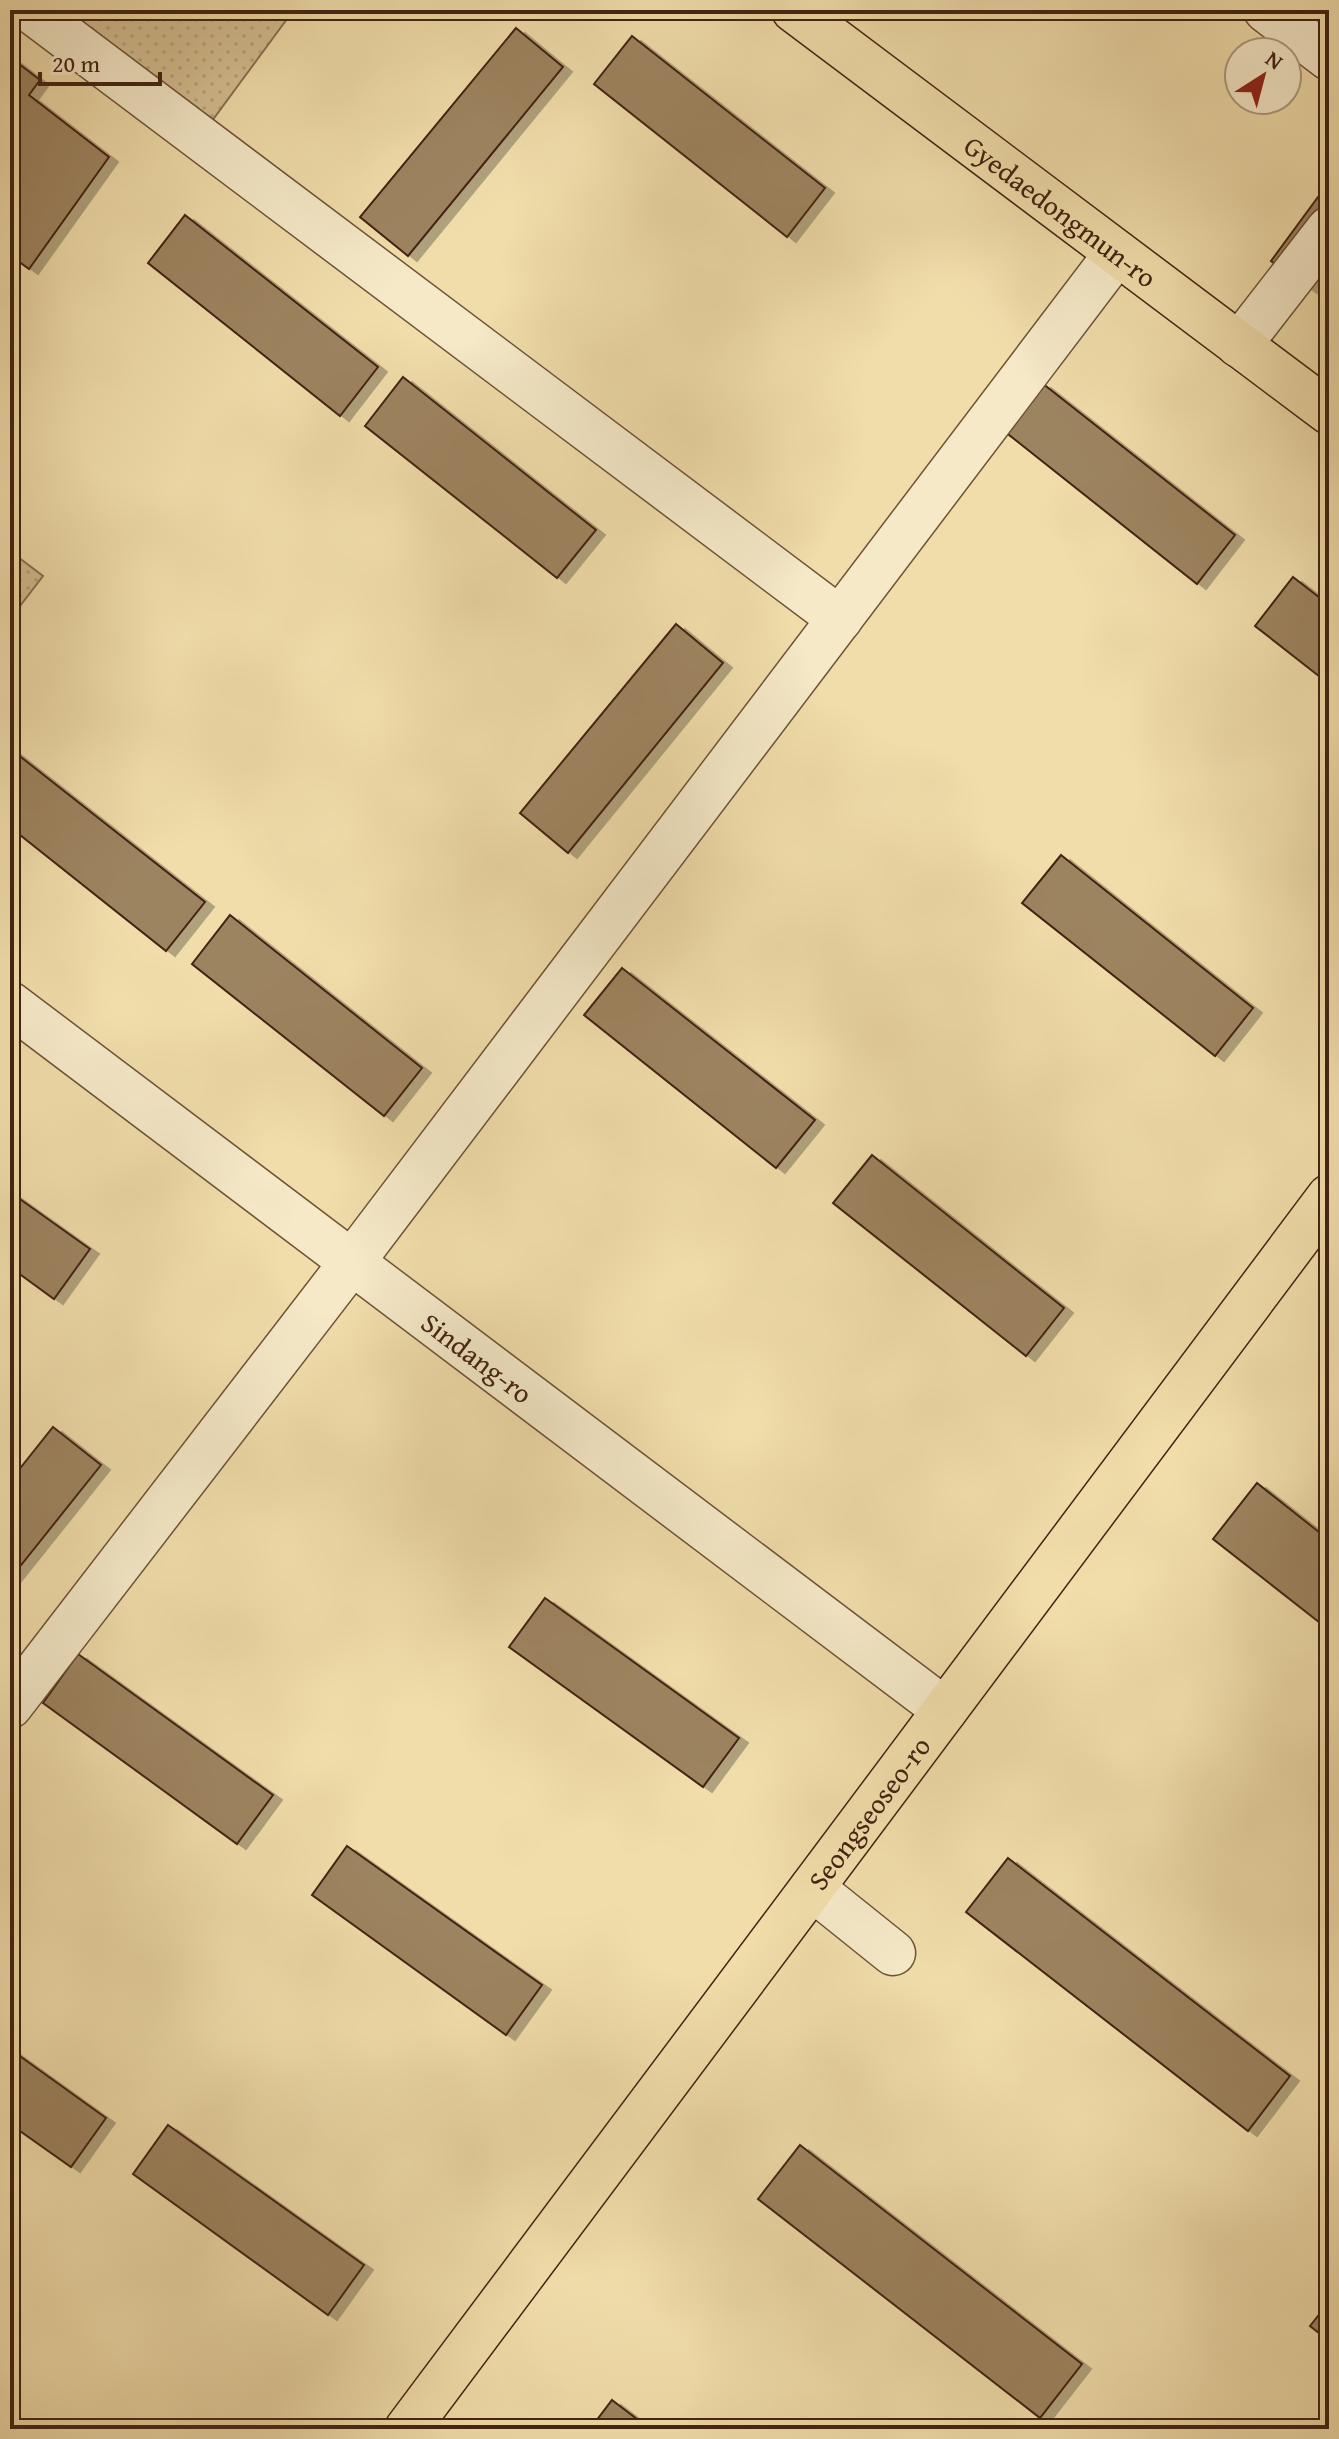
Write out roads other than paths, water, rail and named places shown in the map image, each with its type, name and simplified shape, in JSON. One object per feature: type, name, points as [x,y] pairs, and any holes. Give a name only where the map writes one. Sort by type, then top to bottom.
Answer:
[{"type":"main road","name":"Gyedaedongmun-ro","points":[[794,10],[1329,412]]},
{"type":"main road","name":"Seongseoseo-ro","points":[[407,2429],[1329,1197]]},
{"type":"street","points":[[30,10],[840,619]]},
{"type":"street","points":[[1266,10],[1329,58]]},
{"type":"street","points":[[1239,345],[1329,229]]},
{"type":"street","points":[[10,1706],[352,1262],[1117,253]]},
{"type":"street","name":"Sindang-ro","points":[[10,1004],[945,1710]]},
{"type":"street","points":[[812,1888],[893,1953]]}]
